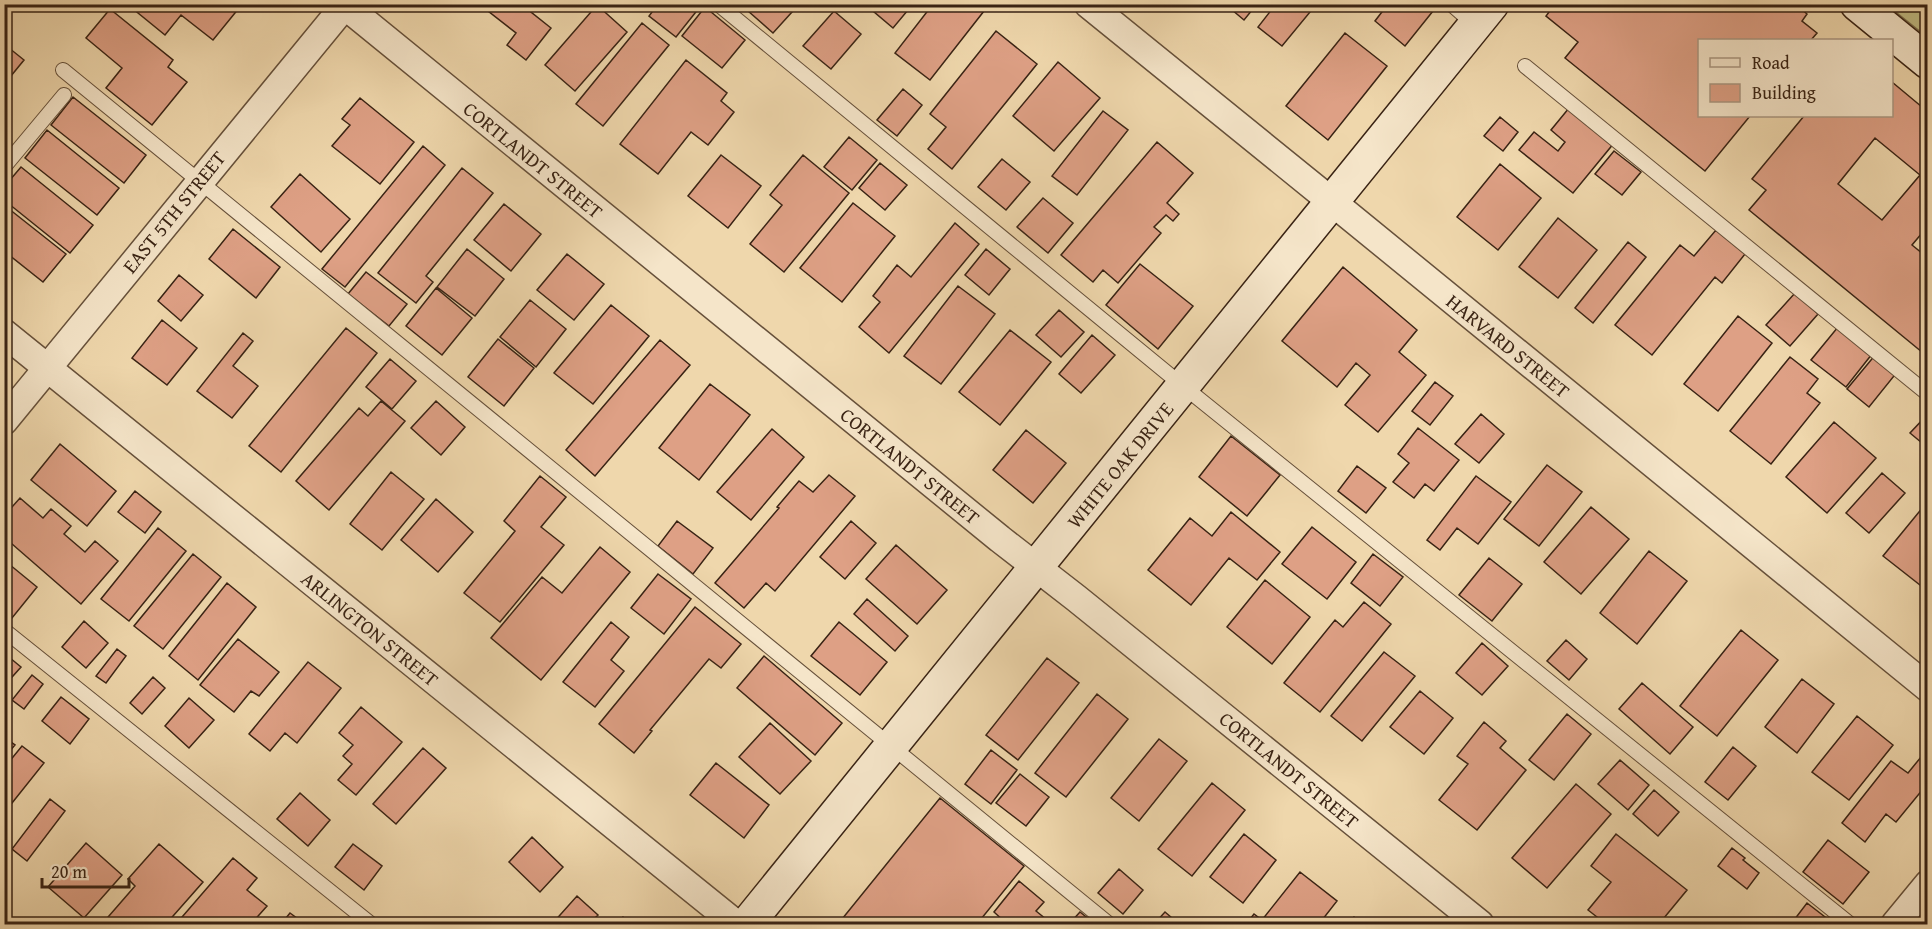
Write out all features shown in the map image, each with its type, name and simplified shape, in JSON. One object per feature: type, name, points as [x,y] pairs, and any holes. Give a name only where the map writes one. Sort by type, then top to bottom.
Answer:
[{"type":"main road","points":[[1857,4],[1928,62]]},
{"type":"main road","name":"WHITE OAK DRIVE","points":[[747,924],[1037,568],[1331,201],[1473,11]]},
{"type":"street","name":"HARVARD STREET","points":[[1088,4],[1928,688]]},
{"type":"street","name":"EAST 5TH STREET","points":[[4,421],[345,5]]},
{"type":"street","name":"CORTLANDT STREET","points":[[345,5],[1037,568],[1480,924]]},
{"type":"street","name":"ARLINGTON STREET","points":[[4,333],[736,924]]},
{"type":"street","points":[[1895,924],[1928,884]]},
{"type":"lane","points":[[718,4],[1183,386],[1850,924]]},
{"type":"lane","points":[[1525,66],[1928,394]]},
{"type":"lane","points":[[63,70],[1109,924]]},
{"type":"lane","points":[[4,167],[64,95]]},
{"type":"lane","points":[[4,630],[371,924]]},
{"type":"shaded area","points":[[1887,5],[1927,5],[1927,37]]},
{"type":"building","points":[[127,4],[235,4],[239,8],[213,40],[181,15],[165,35]]},
{"type":"building","points":[[479,4],[537,4],[531,12],[551,28],[526,60],[507,45],[516,33]]},
{"type":"building","points":[[658,4],[695,4],[699,8],[676,37],[649,16]]},
{"type":"building","points":[[754,4],[783,4],[792,12],[773,33],[748,11]]},
{"type":"building","points":[[878,4],[913,4],[893,28],[873,11]]},
{"type":"building","points":[[933,4],[976,4],[984,11],[930,80],[895,53]]},
{"type":"building","points":[[1225,4],[1257,4],[1244,20]]},
{"type":"building","points":[[1276,4],[1315,6],[1282,46],[1258,27]]},
{"type":"building","points":[[1388,4],[1425,4],[1433,11],[1405,46],[1375,21]]},
{"type":"building","points":[[1555,4],[1796,4],[1807,14],[1802,21],[1817,33],[1812,39],[1698,39],[1698,117],[1749,117],[1705,171],[1565,58],[1578,42],[1546,16]]},
{"type":"building","points":[[597,5],[627,32],[575,91],[545,65]]},
{"type":"building","points":[[705,7],[745,40],[722,68],[682,36]]},
{"type":"building","points":[[110,9],[173,60],[168,67],[187,82],[152,125],[106,88],[122,68],[86,38]]},
{"type":"building","points":[[834,11],[861,34],[831,69],[803,46]]},
{"type":"building","points":[[642,23],[669,45],[603,126],[576,104]]},
{"type":"building","points":[[996,31],[1037,64],[952,169],[928,149],[946,127],[930,114]]},
{"type":"building","points":[[1345,33],[1387,66],[1328,140],[1286,106]]},
{"type":"building","points":[[4,44],[24,60],[6,82],[4,81]]},
{"type":"building","points":[[686,60],[727,93],[721,101],[734,112],[708,145],[691,132],[658,174],[620,144]]},
{"type":"building","points":[[1058,62],[1100,98],[1054,151],[1013,116]]},
{"type":"building","points":[[1893,83],[1928,112],[1928,226],[1912,245],[1928,258],[1928,357],[1749,210],[1766,190],[1752,179],[1803,117],[1893,117]],"holes":[[[1875,138],[1920,175],[1882,220],[1838,184]]]},
{"type":"building","points":[[903,89],[922,105],[897,136],[877,120]]},
{"type":"building","points":[[73,97],[146,155],[124,183],[51,125]]},
{"type":"building","points":[[360,98],[414,142],[380,184],[332,146],[350,125],[342,119]]},
{"type":"building","points":[[1569,108],[1614,143],[1573,193],[1519,150],[1534,132],[1558,151],[1565,142],[1551,130]]},
{"type":"building","points":[[1103,111],[1128,130],[1077,195],[1052,176]]},
{"type":"building","points":[[1500,117],[1518,132],[1503,151],[1484,136]]},
{"type":"building","points":[[47,130],[119,188],[97,215],[25,158]]},
{"type":"building","points":[[849,137],[877,160],[852,190],[824,167]]},
{"type":"building","points":[[1157,142],[1193,173],[1167,203],[1179,214],[1173,221],[1166,215],[1154,227],[1161,233],[1118,283],[1103,270],[1093,282],[1061,255]]},
{"type":"building","points":[[423,146],[445,165],[345,287],[322,269]]},
{"type":"building","points":[[1614,151],[1641,172],[1622,195],[1595,174]]},
{"type":"building","points":[[721,155],[761,186],[728,228],[688,196]]},
{"type":"building","points":[[803,155],[849,193],[784,272],[750,244],[782,205],[770,195]]},
{"type":"building","points":[[1002,159],[1030,182],[1006,210],[978,187]]},
{"type":"building","points":[[880,163],[907,185],[885,210],[859,188]]},
{"type":"building","points":[[1500,164],[1541,198],[1498,250],[1457,217]]},
{"type":"building","points":[[21,167],[93,225],[70,253],[4,200],[4,187]]},
{"type":"building","points":[[462,168],[493,193],[426,276],[433,282],[416,303],[378,273]]},
{"type":"building","points":[[300,174],[350,219],[321,252],[271,207]]},
{"type":"building","points":[[1043,198],[1073,223],[1048,253],[1017,227]]},
{"type":"building","points":[[853,203],[895,236],[842,302],[800,268]]},
{"type":"building","points":[[504,204],[541,234],[511,271],[474,240]]},
{"type":"building","points":[[4,205],[66,254],[43,282],[4,251]]},
{"type":"building","points":[[1558,218],[1597,250],[1558,298],[1519,267]]},
{"type":"building","points":[[955,223],[979,244],[889,353],[859,327],[880,302],[873,296],[897,265],[911,277]]},
{"type":"building","points":[[233,229],[280,267],[256,298],[209,259]]},
{"type":"building","points":[[1716,230],[1745,254],[1722,283],[1715,277],[1652,355],[1615,325],[1680,245],[1694,256]]},
{"type":"building","points":[[1628,242],[1646,257],[1593,323],[1575,308]]},
{"type":"building","points":[[467,249],[504,279],[475,316],[437,287]]},
{"type":"building","points":[[986,249],[1010,269],[989,295],[965,275]]},
{"type":"building","points":[[567,254],[604,284],[574,320],[537,290]]},
{"type":"building","points":[[1140,264],[1193,306],[1158,349],[1106,305]]},
{"type":"building","points":[[1343,267],[1417,330],[1399,352],[1426,375],[1378,432],[1345,405],[1370,375],[1356,363],[1337,387],[1282,341]]},
{"type":"building","points":[[366,272],[407,304],[389,326],[348,294]]},
{"type":"building","points":[[179,275],[203,295],[181,321],[158,301]]},
{"type":"building","points":[[958,286],[995,314],[941,384],[904,356]]},
{"type":"building","points":[[436,288],[472,318],[442,355],[406,326]]},
{"type":"building","points":[[1795,293],[1818,314],[1790,346],[1766,325]]},
{"type":"building","points":[[530,300],[566,329],[536,367],[500,337]]},
{"type":"building","points":[[611,305],[649,336],[593,404],[554,373]]},
{"type":"building","points":[[1059,310],[1084,332],[1061,357],[1036,335]]},
{"type":"building","points":[[1738,316],[1772,343],[1718,411],[1684,384]]},
{"type":"building","points":[[162,320],[197,348],[167,385],[132,358]]},
{"type":"building","points":[[1838,327],[1872,354],[1846,387],[1811,360]]},
{"type":"building","points":[[346,328],[377,353],[281,472],[249,446]]},
{"type":"building","points":[[1010,330],[1051,362],[1000,425],[959,392]]},
{"type":"building","points":[[243,333],[253,341],[233,366],[258,386],[232,418],[197,391]]},
{"type":"building","points":[[1092,335],[1115,355],[1081,393],[1059,374]]},
{"type":"building","points":[[498,339],[534,368],[504,406],[468,377]]},
{"type":"building","points":[[660,340],[690,365],[595,476],[566,450]]},
{"type":"building","points":[[1876,354],[1898,371],[1869,407],[1847,389]]},
{"type":"building","points":[[1790,357],[1818,379],[1807,393],[1820,403],[1771,464],[1730,431]]},
{"type":"building","points":[[390,359],[416,381],[392,409],[366,387]]},
{"type":"building","points":[[1435,382],[1453,396],[1430,425],[1412,411]]},
{"type":"building","points":[[710,384],[750,415],[699,480],[659,448]]},
{"type":"building","points":[[381,401],[405,421],[329,510],[296,481],[359,408],[368,416]]},
{"type":"building","points":[[436,401],[465,427],[441,455],[411,428]]},
{"type":"building","points":[[1481,414],[1504,434],[1479,463],[1455,444]]},
{"type":"building","points":[[1928,414],[1928,448],[1910,433]]},
{"type":"building","points":[[1834,422],[1876,458],[1827,513],[1786,477]]},
{"type":"building","points":[[1418,428],[1459,460],[1434,491],[1425,484],[1414,498],[1393,482],[1409,463],[1398,454]]},
{"type":"building","points":[[772,429],[804,457],[751,520],[717,492]]},
{"type":"building","points":[[1026,430],[1066,463],[1033,503],[993,470]]},
{"type":"building","points":[[1231,436],[1280,475],[1247,516],[1199,477]]},
{"type":"building","points":[[60,444],[116,491],[87,526],[31,480]]},
{"type":"building","points":[[1547,465],[1582,492],[1539,546],[1504,519]]},
{"type":"building","points":[[1357,466],[1386,488],[1366,513],[1338,491]]},
{"type":"building","points":[[391,472],[424,499],[382,550],[350,524]]},
{"type":"building","points":[[1882,473],[1905,493],[1869,533],[1846,513]]},
{"type":"building","points":[[829,475],[855,496],[775,591],[766,583],[744,608],[715,583],[799,481],[813,492]]},
{"type":"building","points":[[540,476],[566,497],[541,527],[564,545],[500,622],[464,593],[515,531],[504,521]]},
{"type":"building","points":[[1476,476],[1511,502],[1478,544],[1457,528],[1440,550],[1427,540]]},
{"type":"building","points":[[135,491],[161,512],[145,533],[118,512]]},
{"type":"building","points":[[20,498],[43,518],[51,509],[71,526],[64,534],[85,552],[95,541],[118,561],[81,604],[4,537],[4,516]]},
{"type":"building","points":[[436,499],[473,532],[438,572],[401,540]]},
{"type":"building","points":[[1928,501],[1928,576],[1920,585],[1883,556]]},
{"type":"building","points":[[1591,507],[1629,539],[1581,594],[1544,562]]},
{"type":"building","points":[[1231,512],[1280,552],[1257,580],[1229,558],[1191,605],[1148,570],[1190,518],[1212,536]]},
{"type":"building","points":[[677,521],[713,548],[693,574],[658,546]]},
{"type":"building","points":[[851,521],[876,543],[845,579],[820,557]]},
{"type":"building","points":[[1312,527],[1356,562],[1327,599],[1282,564]]},
{"type":"building","points":[[158,528],[186,551],[129,621],[101,599]]},
{"type":"building","points":[[896,545],[947,590],[917,624],[866,579]]},
{"type":"building","points":[[600,547],[630,572],[541,680],[491,638],[542,577],[562,593]]},
{"type":"building","points":[[1649,551],[1687,581],[1637,644],[1600,613]]},
{"type":"building","points":[[193,554],[221,577],[163,649],[134,626]]},
{"type":"building","points":[[1373,554],[1403,577],[1380,606],[1351,583]]},
{"type":"building","points":[[1489,558],[1522,584],[1492,621],[1459,595]]},
{"type":"building","points":[[4,560],[37,587],[12,618],[4,611]]},
{"type":"building","points":[[658,574],[691,599],[664,634],[631,608]]},
{"type":"building","points":[[1265,580],[1310,617],[1272,664],[1227,627]]},
{"type":"building","points":[[227,583],[256,607],[198,680],[169,656]]},
{"type":"building","points":[[867,599],[908,636],[895,651],[854,614]]},
{"type":"building","points":[[1364,602],[1391,624],[1320,712],[1284,683],[1335,620],[1343,627]]},
{"type":"building","points":[[695,607],[741,644],[721,668],[709,659],[650,730],[652,731],[634,753],[599,724]]},
{"type":"building","points":[[84,621],[108,643],[86,668],[62,647]]},
{"type":"building","points":[[611,622],[629,637],[611,660],[624,671],[595,707],[563,682]]},
{"type":"building","points":[[839,622],[887,662],[860,695],[811,656]]},
{"type":"building","points":[[1741,630],[1778,660],[1717,736],[1680,706]]},
{"type":"building","points":[[238,639],[279,672],[259,696],[251,691],[234,712],[200,685]]},
{"type":"building","points":[[1566,640],[1587,659],[1569,680],[1547,661]]},
{"type":"building","points":[[1482,643],[1508,666],[1482,695],[1456,673]]},
{"type":"building","points":[[117,649],[126,656],[106,683],[96,676]]},
{"type":"building","points":[[1384,652],[1415,676],[1362,741],[1331,716]]},
{"type":"building","points":[[4,653],[21,667],[4,686]]},
{"type":"building","points":[[764,656],[842,723],[815,755],[737,688]]},
{"type":"building","points":[[1047,658],[1079,683],[1018,760],[986,735]]},
{"type":"building","points":[[308,662],[341,688],[297,743],[285,733],[270,751],[249,734]]},
{"type":"building","points":[[32,675],[43,684],[24,709],[12,700]]},
{"type":"building","points":[[153,677],[165,688],[142,714],[130,703]]},
{"type":"building","points":[[1802,679],[1834,704],[1797,753],[1765,727]]},
{"type":"building","points":[[1642,683],[1693,727],[1670,754],[1619,709]]},
{"type":"building","points":[[1420,691],[1453,718],[1424,754],[1390,727]]},
{"type":"building","points":[[1097,694],[1128,719],[1066,797],[1035,773]]},
{"type":"building","points":[[61,697],[89,719],[70,744],[42,721]]},
{"type":"building","points":[[189,698],[214,720],[189,748],[165,726]]},
{"type":"building","points":[[361,707],[402,742],[356,795],[338,780],[352,764],[343,756],[353,745],[339,733]]},
{"type":"building","points":[[1567,714],[1591,734],[1554,780],[1529,760]]},
{"type":"building","points":[[1857,716],[1893,745],[1849,800],[1812,772]]},
{"type":"building","points":[[1484,722],[1506,741],[1500,748],[1526,770],[1477,830],[1439,800],[1468,764],[1457,756]]},
{"type":"building","points":[[770,723],[811,761],[780,794],[739,757]]},
{"type":"building","points":[[4,737],[15,745],[4,758]]},
{"type":"building","points":[[1159,739],[1187,761],[1139,821],[1111,798]]},
{"type":"building","points":[[22,746],[44,763],[4,813],[4,768]]},
{"type":"building","points":[[1733,747],[1756,766],[1728,800],[1705,782]]},
{"type":"building","points":[[423,748],[446,768],[396,824],[373,804]]},
{"type":"building","points":[[991,750],[1017,770],[991,804],[965,784]]},
{"type":"building","points":[[1921,757],[1928,763],[1928,783],[1896,822],[1886,814],[1865,842],[1842,823],[1891,761],[1908,773]]},
{"type":"building","points":[[1620,760],[1649,785],[1628,810],[1598,784]]},
{"type":"building","points":[[716,763],[769,805],[744,838],[690,795]]},
{"type":"building","points":[[1020,774],[1049,797],[1026,826],[996,803]]},
{"type":"building","points":[[1212,783],[1245,810],[1192,876],[1158,849]]},
{"type":"building","points":[[1576,784],[1611,814],[1547,888],[1512,858]]},
{"type":"building","points":[[1654,790],[1679,812],[1658,836],[1633,814]]},
{"type":"building","points":[[300,793],[330,820],[308,846],[277,819]]},
{"type":"building","points":[[940,798],[1024,866],[977,924],[838,924]]},
{"type":"building","points":[[50,799],[65,811],[27,861],[12,849]]},
{"type":"building","points":[[1244,834],[1276,860],[1243,903],[1210,877]]},
{"type":"building","points":[[1616,834],[1687,890],[1659,924],[1606,924],[1588,910],[1611,882],[1591,866]]},
{"type":"building","points":[[532,837],[563,867],[540,892],[509,862]]},
{"type":"building","points":[[1828,840],[1869,872],[1843,904],[1803,872]]},
{"type":"building","points":[[86,843],[122,875],[84,918],[48,887]]},
{"type":"building","points":[[159,844],[203,882],[166,924],[102,924],[135,886],[128,879]]},
{"type":"building","points":[[353,844],[382,866],[364,890],[335,867]]},
{"type":"building","points":[[1732,848],[1759,873],[1747,889],[1718,866]]},
{"type":"building","points":[[233,858],[257,878],[247,890],[267,906],[251,924],[230,924],[224,920],[219,924],[176,924]]},
{"type":"building","points":[[1119,869],[1143,890],[1123,914],[1098,893]]},
{"type":"building","points":[[1300,872],[1337,901],[1319,924],[1246,924],[1254,914],[1262,920]]},
{"type":"building","points":[[1019,881],[1044,902],[1036,911],[1052,924],[1005,924],[994,912]]},
{"type":"building","points":[[577,896],[598,915],[589,924],[552,924]]},
{"type":"building","points":[[1807,903],[1829,920],[1825,924],[1791,924]]},
{"type":"building","points":[[1080,912],[1095,924],[1069,924]]},
{"type":"building","points":[[1165,912],[1179,924],[1154,924]]},
{"type":"building","points":[[290,913],[305,924],[281,924]]},
{"type":"building","points":[[623,917],[633,924],[617,924]]},
{"type":"building","points":[[1354,917],[1364,924],[1349,924]]}]
